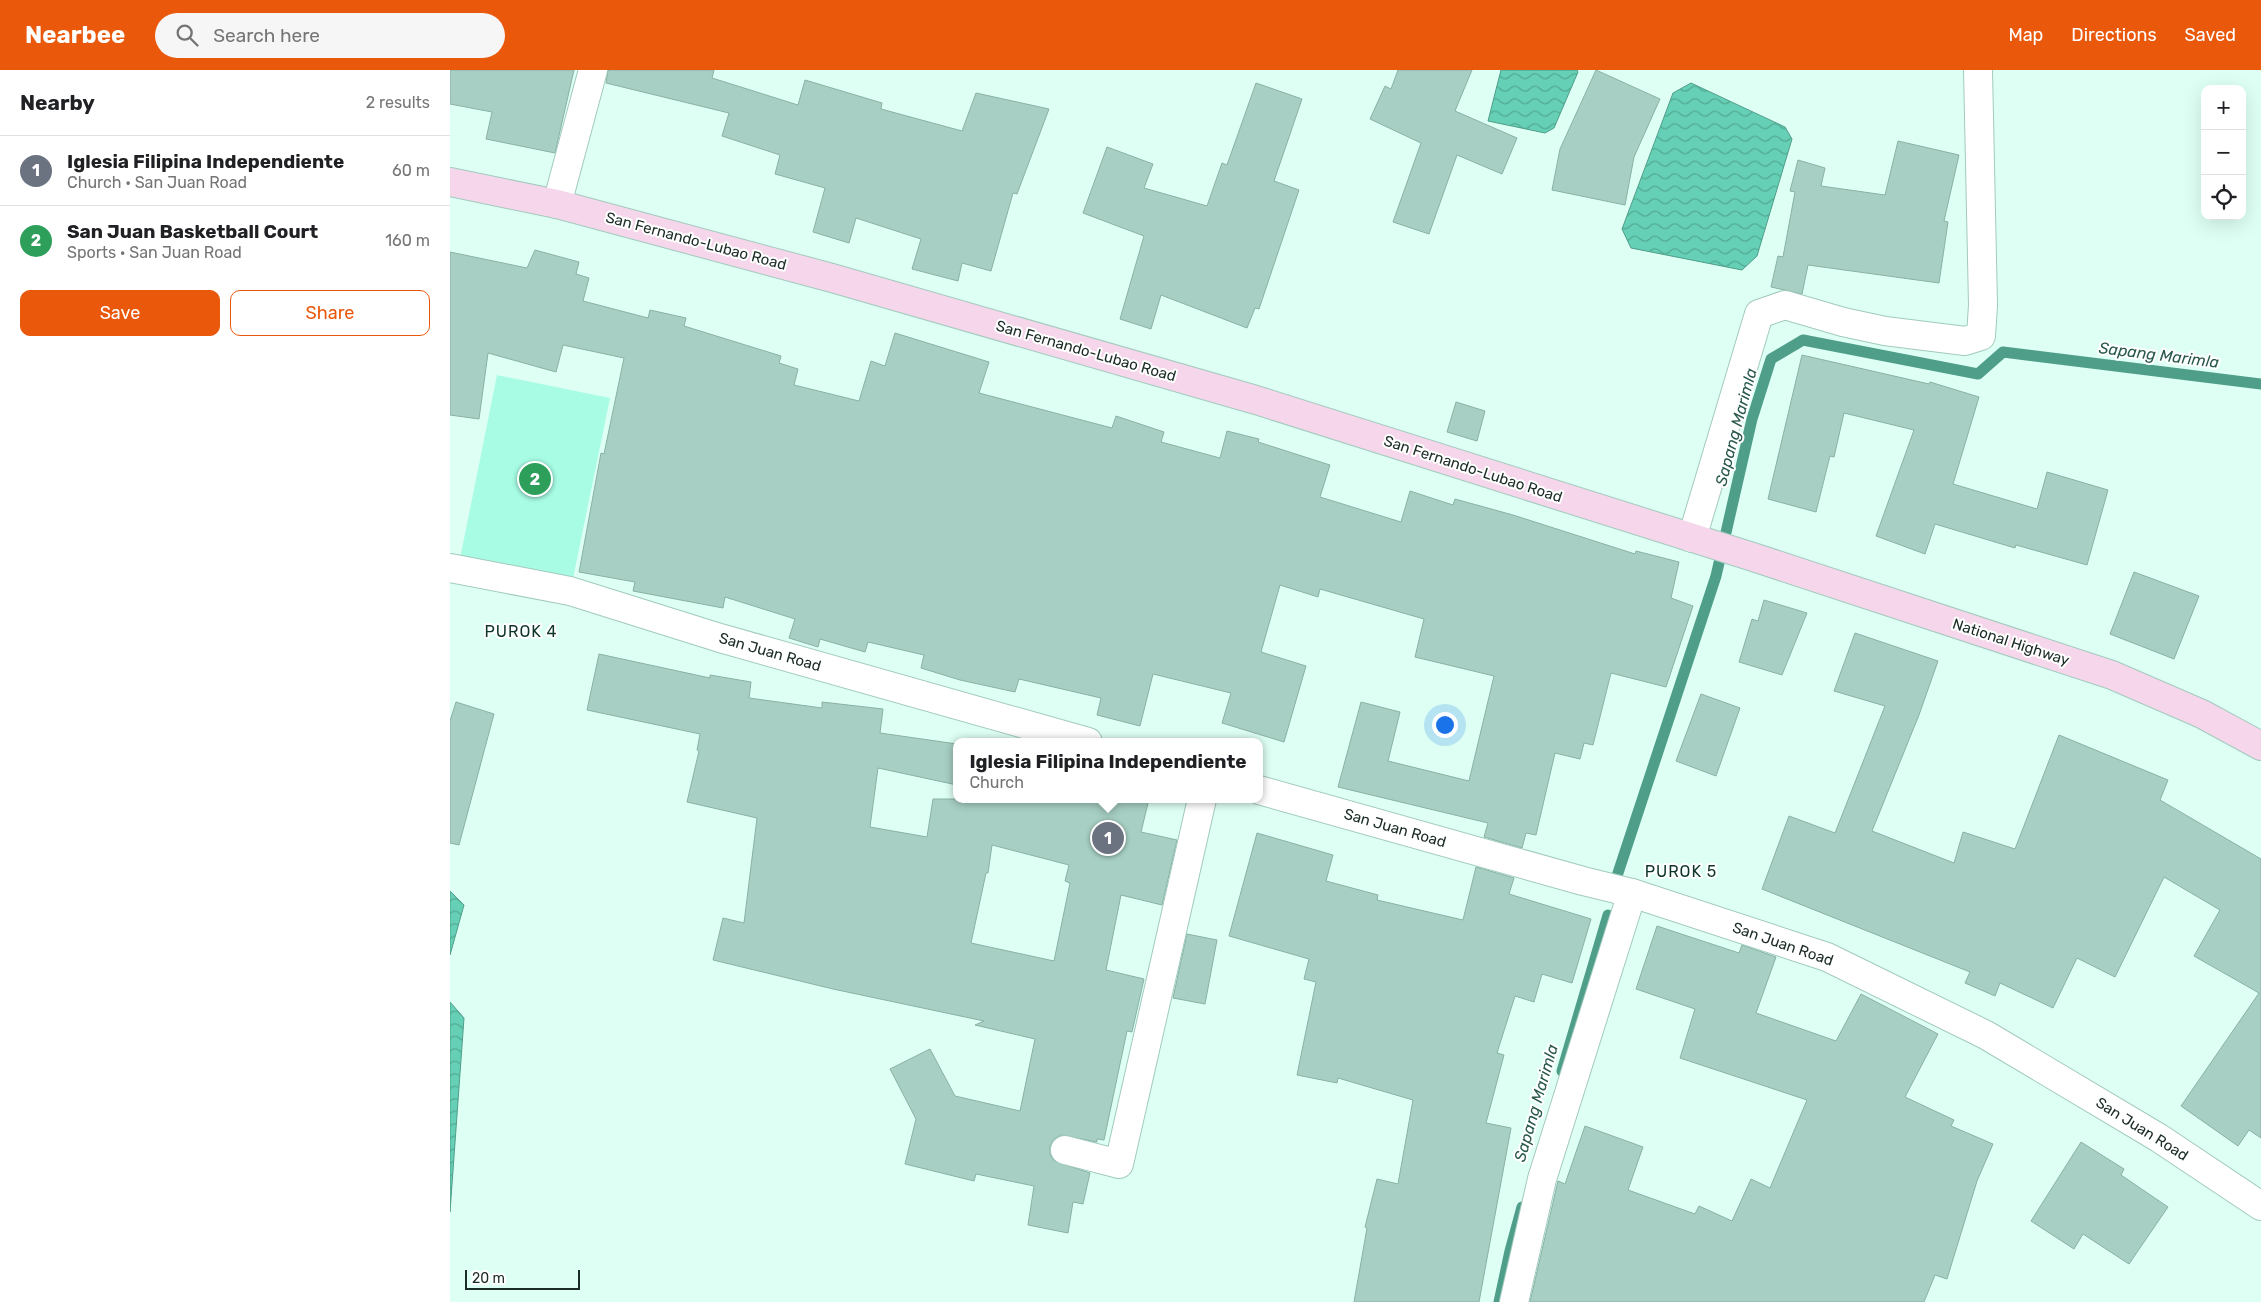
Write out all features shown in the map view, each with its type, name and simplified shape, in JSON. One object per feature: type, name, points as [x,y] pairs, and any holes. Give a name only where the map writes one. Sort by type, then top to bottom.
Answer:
[{"type":"main road","name":"San Fernando-Lubao Road","points":[[450,182],[557,204],[832,278],[1256,400],[1753,557]]},
{"type":"main road","name":"National Highway","points":[[1753,557],[2112,675],[2202,714],[2261,746]]},
{"type":"street","points":[[557,204],[593,70]]},
{"type":"street","points":[[1703,542],[1759,314],[1785,305],[1843,322],[1885,331],[1965,341],[1981,336],[1983,305],[1978,70]]},
{"type":"street","name":"San Juan Road","points":[[450,568],[570,591],[720,638],[1074,738]]},
{"type":"street","name":"San Juan Road","points":[[1263,791],[1632,893],[1827,957],[1977,1031],[2159,1138],[2261,1206]]},
{"type":"street","points":[[1065,1150],[1119,1164],[1201,803]]},
{"type":"street","points":[[1514,1302],[1542,1179],[1632,893]]},
{"type":"shaded area","points":[[497,375],[610,398],[572,583],[460,559]]},
{"type":"water","points":[[1501,70],[1577,70],[1578,72],[1554,128],[1545,133],[1488,121]]},
{"type":"water","points":[[1691,83],[1785,127],[1792,139],[1757,256],[1742,270],[1631,248],[1622,229],[1673,93]]},
{"type":"water","points":[[450,891],[464,905],[450,955]]},
{"type":"water","points":[[450,1002],[464,1018],[450,1212]]},
{"type":"building","points":[[450,70],[574,70],[555,153],[486,139],[492,112],[450,104]]},
{"type":"building","points":[[608,70],[714,70],[712,78],[798,105],[805,80],[882,103],[881,109],[962,131],[976,93],[1049,109],[1017,194],[1013,193],[991,271],[962,263],[958,281],[912,269],[921,239],[856,218],[849,243],[813,232],[825,188],[775,174],[780,155],[722,136],[729,113],[606,83]]},
{"type":"building","points":[[1398,70],[1472,70],[1455,111],[1517,138],[1502,174],[1457,155],[1429,234],[1393,222],[1421,143],[1370,119],[1385,86],[1391,89]]},
{"type":"building","points":[[1596,70],[1660,99],[1634,157],[1625,205],[1552,190],[1560,149]]},
{"type":"building","points":[[1256,83],[1302,99],[1274,181],[1299,190],[1259,309],[1255,308],[1247,328],[1161,295],[1151,329],[1120,319],[1144,236],[1083,213],[1107,147],[1153,164],[1144,188],[1207,206],[1222,163],[1227,165]]},
{"type":"building","points":[[1898,141],[1959,155],[1944,221],[1948,222],[1939,283],[1808,265],[1802,294],[1771,287],[1778,256],[1783,257],[1795,192],[1790,191],[1798,160],[1825,168],[1821,186],[1885,195]]},
{"type":"building","points":[[535,250],[579,262],[576,274],[589,278],[583,301],[648,318],[650,310],[686,318],[684,326],[781,356],[779,363],[798,369],[794,385],[859,401],[871,361],[885,366],[895,333],[989,362],[979,393],[1112,428],[1116,416],[1164,432],[1161,442],[1220,458],[1227,431],[1259,439],[1258,442],[1330,465],[1320,497],[1401,522],[1410,491],[1453,505],[1455,499],[1513,515],[1635,554],[1636,551],[1679,562],[1671,598],[1693,606],[1666,687],[1611,673],[1593,745],[1584,743],[1580,759],[1555,753],[1536,835],[1526,833],[1522,848],[1484,837],[1488,823],[1338,787],[1361,702],[1400,712],[1388,761],[1469,781],[1494,676],[1415,657],[1424,619],[1320,589],[1318,597],[1280,585],[1261,652],[1306,666],[1284,742],[1222,723],[1231,693],[1153,674],[1140,726],[1097,715],[1101,698],[1019,679],[1015,692],[960,680],[921,668],[924,655],[868,642],[865,652],[820,639],[818,647],[789,638],[795,619],[725,597],[723,608],[633,591],[635,582],[579,572],[601,453],[604,454],[624,358],[563,345],[556,372],[488,353],[479,419],[450,415],[450,252],[527,268]]},
{"type":"building","points":[[1802,355],[1929,384],[1930,382],[1979,397],[1953,484],[2037,509],[2047,472],[2108,490],[2087,565],[2016,545],[2015,548],[1935,524],[1925,554],[1876,536],[1914,430],[1844,413],[1834,457],[1830,456],[1816,512],[1768,499]]},
{"type":"building","points":[[1456,402],[1485,411],[1477,441],[1447,432]]},
{"type":"building","points":[[2134,572],[2199,596],[2174,659],[2110,634]]},
{"type":"building","points":[[1764,600],[1807,613],[1782,675],[1739,662],[1752,619],[1758,621]]},
{"type":"building","points":[[1855,633],[1938,661],[1919,715],[1872,831],[1954,863],[1963,832],[2015,849],[2059,735],[2168,780],[2160,800],[2261,859],[2261,1138],[2249,1130],[2238,1146],[2181,1106],[2259,993],[2194,956],[2220,910],[2164,877],[2115,977],[2077,958],[2053,1008],[2000,983],[1995,996],[1965,983],[1970,972],[1762,889],[1789,816],[1835,833],[1885,706],[1834,691]]},
{"type":"building","points":[[599,654],[710,678],[710,675],[751,682],[749,698],[822,708],[822,702],[883,709],[880,733],[953,743],[953,784],[878,768],[870,827],[927,837],[933,799],[953,799],[953,803],[1148,803],[1141,832],[1177,840],[1162,905],[1121,895],[1106,970],[1144,979],[1132,1032],[1127,1031],[1104,1140],[1097,1139],[1097,1142],[1061,1135],[1054,1139],[1050,1146],[1050,1154],[1054,1161],[1090,1173],[1083,1204],[1073,1202],[1068,1233],[1028,1225],[1034,1186],[976,1174],[974,1181],[905,1164],[916,1119],[890,1069],[930,1049],[955,1096],[1020,1111],[1035,1039],[975,1025],[984,1021],[833,989],[713,960],[723,918],[744,923],[757,818],[687,802],[699,751],[697,750],[700,734],[587,710]],"holes":[[[992,845],[1069,865],[1065,881],[1070,883],[1054,961],[971,943],[986,873],[988,873]]]},
{"type":"building","points":[[1701,694],[1740,708],[1716,776],[1676,761]]},
{"type":"building","points":[[456,702],[494,714],[459,845],[450,843],[450,721]]},
{"type":"building","points":[[1257,833],[1333,855],[1326,881],[1378,895],[1377,900],[1463,920],[1476,867],[1514,878],[1509,894],[1591,919],[1572,983],[1542,974],[1534,1002],[1515,996],[1497,1053],[1504,1055],[1486,1123],[1511,1128],[1479,1302],[1354,1302],[1367,1228],[1365,1227],[1377,1179],[1398,1184],[1413,1100],[1338,1078],[1337,1083],[1297,1075],[1316,982],[1304,979],[1309,959],[1229,936]]},
{"type":"building","points":[[1657,926],[1739,953],[1742,945],[1776,957],[1756,1013],[1836,1041],[1861,994],[1938,1034],[1905,1097],[1954,1120],[1951,1126],[1993,1144],[1977,1181],[1947,1279],[1935,1275],[1924,1302],[1530,1302],[1558,1181],[1565,1184],[1585,1126],[1643,1147],[1628,1190],[1695,1214],[1699,1206],[1732,1221],[1751,1179],[1770,1188],[1807,1100],[1680,1058],[1695,1009],[1636,989]]},
{"type":"building","points":[[1187,934],[1217,940],[1205,1004],[1173,998]]},
{"type":"building","points":[[2081,1142],[2124,1169],[2121,1175],[2168,1207],[2129,1264],[2083,1234],[2074,1249],[2031,1221]]},
{"type":"waterway","name":"Sapang Marimla","points":[[1617,876],[1716,576],[1752,419],[1771,359],[1803,340],[1978,374],[2003,352],[2261,384]]},
{"type":"waterway","name":"Sapang Marimla","points":[[1562,1071],[1608,915]]},
{"type":"waterway","name":"Sapang Marimla","points":[[1499,1302],[1522,1207]]},
{"type":"place","name":"San Juan Basketball Court","points":[[535,479]]},
{"type":"place","name":"Iglesia Filipina Independiente","points":[[1108,838]]},
{"type":"district","name":"PUROK 4","points":[[521,631]]},
{"type":"district","name":"PUROK 5","points":[[1681,871]]}]
